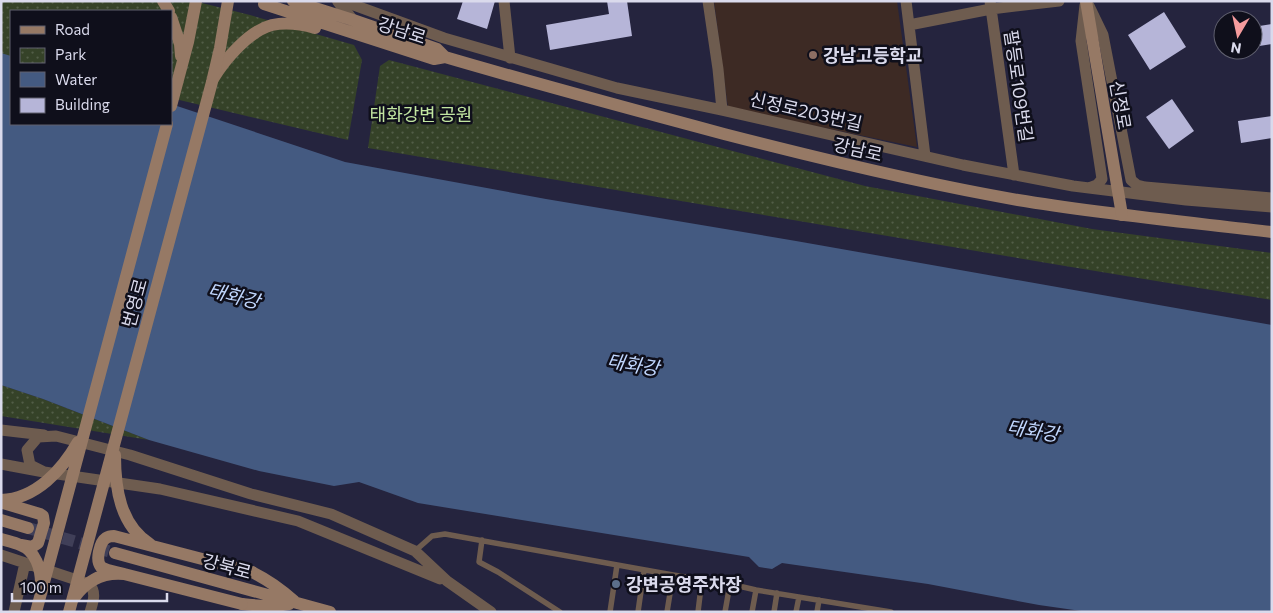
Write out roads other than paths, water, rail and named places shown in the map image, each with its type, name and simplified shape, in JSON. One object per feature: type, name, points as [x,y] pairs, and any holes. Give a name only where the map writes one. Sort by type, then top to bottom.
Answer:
[{"type":"main road","points":[[172,102],[188,42],[196,1]]},
{"type":"main road","name":"번영로","points":[[70,606],[212,82],[228,1]]},
{"type":"main road","name":"강남로","points":[[294,1],[437,49],[444,57]]},
{"type":"main road","name":"신정로","points":[[1086,1],[1122,215]]},
{"type":"main road","name":"강남로","points":[[264,4],[434,59],[444,57],[614,105],[857,167],[1018,200],[1122,215],[1272,232]]},
{"type":"main road","points":[[172,21],[180,44],[180,72]]},
{"type":"main road","points":[[212,82],[228,58],[248,39],[259,31],[271,26],[286,23],[305,25],[348,39],[368,37]]},
{"type":"main road","name":"번영로","points":[[36,612],[167,125]]},
{"type":"main road","points":[[1,501],[25,495],[43,484],[69,456],[84,432]]},
{"type":"main road","points":[[115,440],[116,472],[123,511],[128,521],[142,538],[157,547]]},
{"type":"main road","points":[[1,501],[40,514],[43,516],[44,523],[38,544],[32,547],[1,539]]},
{"type":"main road","points":[[1,520],[28,528]]},
{"type":"main road","points":[[109,536],[114,536],[252,572],[281,589],[295,607],[242,604],[106,569],[98,562],[102,542],[109,536]]},
{"type":"main road","points":[[21,545],[27,548],[38,564],[41,575],[41,592]]},
{"type":"main road","name":"강북로","points":[[115,553],[295,607],[330,612]]},
{"type":"main road","points":[[70,606],[84,586],[99,577],[115,573],[124,574]]},
{"type":"street","points":[[338,1],[368,37]]},
{"type":"street","name":"신정로203번길","points":[[343,1],[365,5],[444,38],[617,88],[925,156],[1073,186],[1272,208]]},
{"type":"street","points":[[504,1],[510,58]]},
{"type":"street","points":[[708,1],[722,110]]},
{"type":"street","points":[[906,1],[925,156]]},
{"type":"street","points":[[909,25],[991,5],[1060,1]]},
{"type":"street","points":[[1086,1],[1081,41],[1102,179],[1098,185],[1089,188]]},
{"type":"street","points":[[1086,1],[1104,35],[1131,180],[1137,185],[1145,187],[1272,198]]},
{"type":"street","name":"팔등로109번길","points":[[991,5],[1014,175]]},
{"type":"street","points":[[1,430],[56,436],[130,455],[251,494],[331,514],[415,551],[447,581],[491,612]]},
{"type":"street","points":[[44,472],[30,465],[27,450],[38,437],[56,436]]},
{"type":"street","points":[[1,463],[44,472],[160,489],[298,521],[447,581]]},
{"type":"street","points":[[1,556],[89,584],[93,588],[94,598],[90,612]]},
{"type":"street","points":[[14,612],[25,563]]},
{"type":"lane","points":[[415,551],[432,536],[445,534],[756,590],[891,612]]},
{"type":"lane","points":[[482,540],[478,562],[498,572],[560,612]]},
{"type":"lane","points":[[610,612],[617,565]]},
{"type":"lane","points":[[638,612],[644,570]]},
{"type":"lane","points":[[667,612],[673,575]]},
{"type":"lane","points":[[698,612],[702,579]]},
{"type":"lane","points":[[725,612],[730,584]]},
{"type":"lane","points":[[752,612],[756,590]]},
{"type":"lane","points":[[774,612],[777,593]]},
{"type":"lane","points":[[796,612],[799,597]]},
{"type":"lane","points":[[817,612],[819,600]]},
{"type":"water","name":"태화강","points":[[1,53],[10,56],[10,125],[172,125],[172,104],[345,162],[546,199],[1272,325],[1272,612],[1088,612],[1039,605],[928,584],[782,563],[772,569],[759,567],[749,557],[418,503],[359,482],[334,486],[259,471],[149,440],[43,399],[1,385]]},
{"type":"tunnel","points":[[28,528],[115,553]]},
{"type":"place","name":"강남고등학교","points":[[813,55]]},
{"type":"place","name":"강변공영주차장","points":[[616,584]]},
{"type":"park label","name":"태화강변 공원","points":[[421,114]]}]
